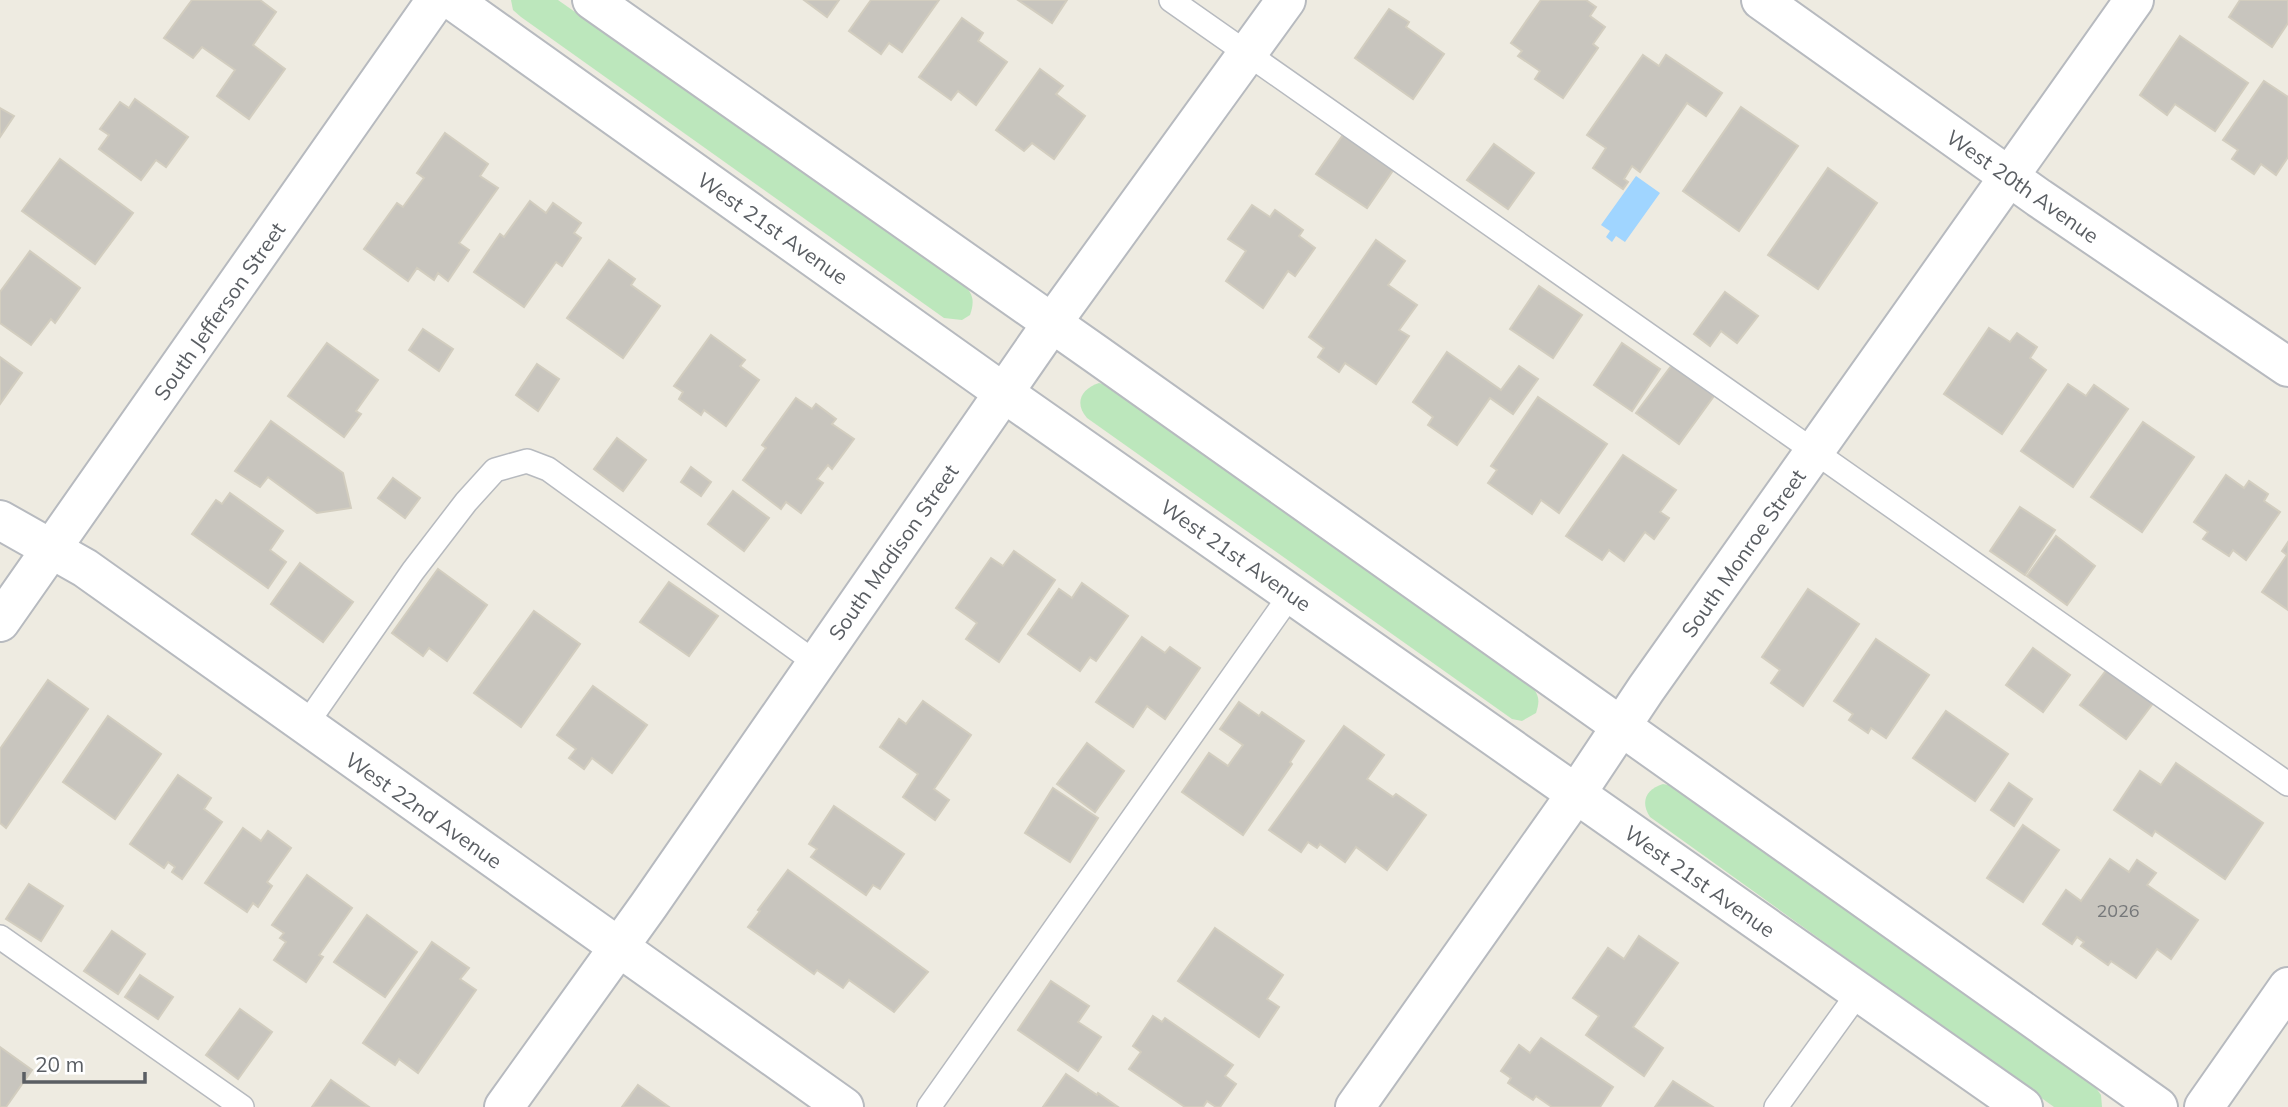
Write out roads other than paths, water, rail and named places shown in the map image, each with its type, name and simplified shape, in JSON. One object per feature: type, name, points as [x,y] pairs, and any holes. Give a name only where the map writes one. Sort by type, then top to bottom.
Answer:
[{"type":"street","name":"South Jefferson Street","points":[[0,622],[436,0]]},
{"type":"street","name":"West 21st Avenue","points":[[452,0],[1004,393],[2022,1107]]},
{"type":"street","points":[[592,0],[2158,1107]]},
{"type":"street","name":"South Madison Street","points":[[504,1107],[618,948],[1052,323],[1286,0]]},
{"type":"street","name":"West 20th Avenue","points":[[1761,0],[2008,177],[2288,367]]},
{"type":"street","name":"South Monroe Street","points":[[1355,1107],[2134,0]]},
{"type":"street","name":"West 22nd Avenue","points":[[0,520],[85,568],[844,1107]]},
{"type":"street","points":[[2204,1107],[2288,987]]},
{"type":"lane","points":[[1171,0],[2288,784]]},
{"type":"lane","points":[[305,726],[413,571],[466,502],[495,470],[527,461],[548,469],[816,663]]},
{"type":"lane","points":[[929,1107],[1291,594]]},
{"type":"lane","points":[[0,937],[242,1107]]},
{"type":"lane","points":[[1776,1107],[1859,992]]},
{"type":"water","points":[[1636,176],[1660,193],[1625,242],[1616,236],[1612,242],[1606,237],[1610,231],[1601,225]]}]
